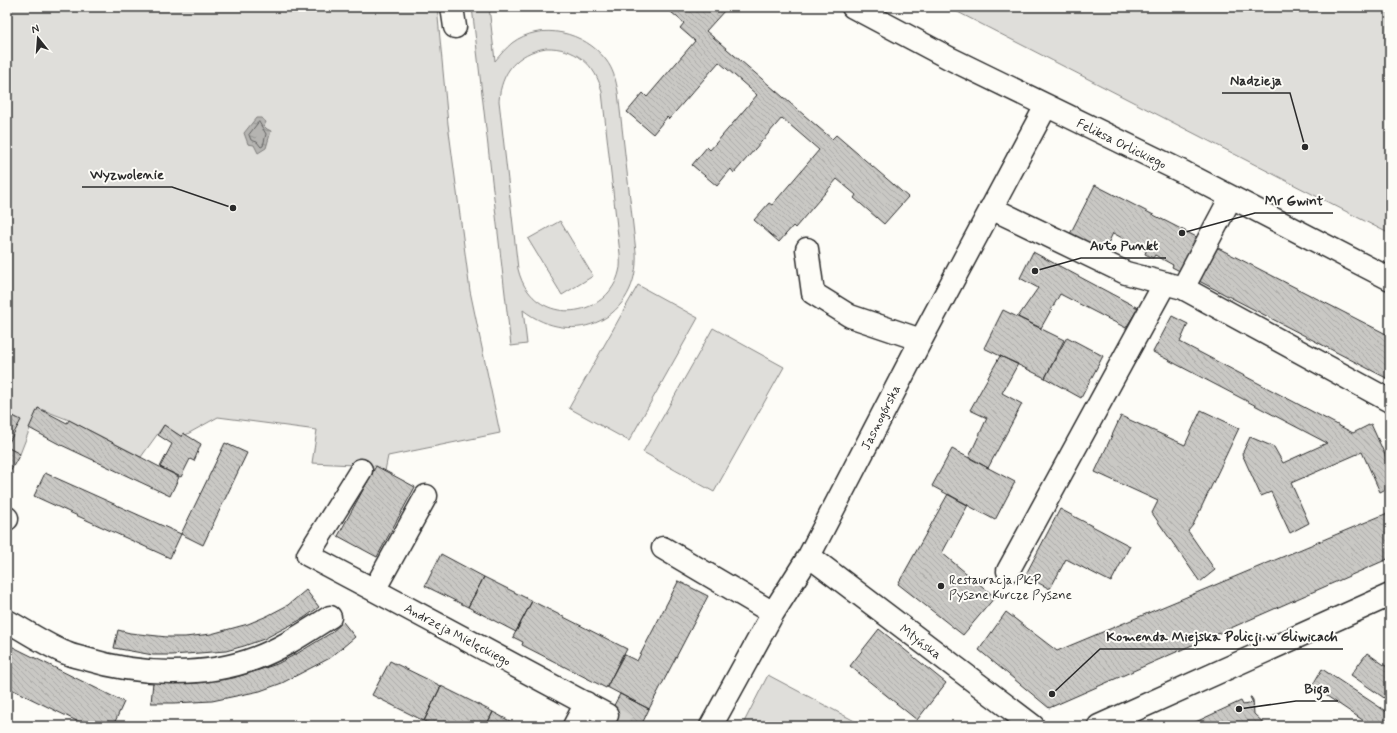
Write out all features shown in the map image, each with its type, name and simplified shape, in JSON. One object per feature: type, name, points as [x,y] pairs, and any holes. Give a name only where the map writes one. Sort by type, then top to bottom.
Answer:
[{"type":"street","name":"Feliksa Orlickiego","points":[[853,7],[949,58],[1185,173],[1390,280]]},
{"type":"street","name":"Jasnogórska","points":[[711,726],[773,613],[809,556],[921,340],[1046,106]]},
{"type":"street","points":[[1008,571],[1174,285],[1231,197]]},
{"type":"street","points":[[991,208],[1126,273],[1174,285],[1390,401]]},
{"type":"street","points":[[807,249],[813,293],[850,316],[921,340]]},
{"type":"street","name":"Andrzeja Mielęckiego","points":[[361,470],[308,555],[607,715]]},
{"type":"street","points":[[374,590],[426,496]]},
{"type":"street","points":[[663,548],[773,613]]},
{"type":"street","name":"Młyńska","points":[[809,556],[1034,726]]},
{"type":"street","points":[[1099,726],[1390,596]]},
{"type":"street","points":[[7,621],[66,653],[102,664],[142,671],[182,672],[222,668],[255,659],[284,646],[330,617]]},
{"type":"street","points":[[574,726],[586,703]]},
{"type":"shaded area","points":[[7,7],[437,7],[448,124],[470,291],[500,433],[388,456],[385,471],[376,466],[312,463],[317,430],[218,417],[182,437],[164,425],[141,457],[69,420],[38,408],[20,454],[7,470]]},
{"type":"shaded area","points":[[472,7],[489,7],[495,61],[505,49],[524,36],[536,32],[549,31],[562,33],[587,42],[597,50],[611,67],[618,92],[636,252],[634,275],[627,295],[615,310],[600,321],[582,327],[563,327],[543,322],[523,310],[527,344],[511,346]],"holes":[[[546,48],[556,48],[574,54],[582,59],[595,73],[599,82],[602,92],[620,254],[619,272],[613,286],[604,297],[592,305],[579,310],[565,311],[551,308],[539,302],[526,289],[518,269],[499,101],[503,81],[512,66],[519,59],[527,54]]]},
{"type":"shaded area","points":[[948,7],[1390,7],[1390,234]]},
{"type":"shaded area","points":[[560,221],[593,276],[562,295],[528,239]]},
{"type":"shaded area","points":[[638,285],[698,318],[629,441],[569,408]]},
{"type":"shaded area","points":[[713,328],[784,367],[714,492],[643,452]]},
{"type":"shaded area","points":[[768,675],[864,726],[742,726]]},
{"type":"water","points":[[256,118],[261,118],[266,122],[264,126],[271,131],[266,148],[258,153],[254,145],[248,144],[244,133]]},
{"type":"building","points":[[665,7],[721,7],[725,10],[706,31],[832,139],[836,135],[908,197],[884,224],[854,198],[856,195],[837,179],[795,228],[793,226],[779,242],[754,220],[769,203],[772,205],[819,150],[782,118],[734,173],[731,169],[717,186],[692,165],[707,147],[710,150],[757,95],[719,62],[669,119],[667,117],[653,134],[627,112],[643,93],[647,97],[695,41],[680,28],[684,23]]},
{"type":"building","points":[[1095,185],[1390,336],[1390,380],[1172,267],[1173,265],[1155,255],[1153,258],[1145,254],[1146,251],[1113,233],[1104,252],[1070,234]]},
{"type":"building","points":[[1033,252],[1138,308],[1126,328],[1060,294],[1041,328],[1018,317],[1038,288],[1020,278]]},
{"type":"building","points":[[1003,310],[1064,340],[1045,378],[984,348]]},
{"type":"building","points":[[1172,316],[1188,324],[1180,342],[1353,433],[1371,424],[1390,466],[1390,487],[1380,492],[1362,452],[1291,483],[1309,523],[1290,533],[1271,492],[1261,496],[1242,454],[1250,437],[1274,447],[1283,463],[1327,443],[1153,352]]},
{"type":"building","points":[[1067,337],[1103,356],[1081,398],[1045,378]]},
{"type":"building","points":[[1000,356],[1018,364],[1002,393],[1022,404],[988,468],[969,457],[987,418],[970,410]]},
{"type":"building","points":[[38,408],[67,423],[69,420],[179,477],[170,496],[57,443],[29,428]]},
{"type":"building","points":[[1201,410],[1239,428],[1193,525],[1188,531],[1215,570],[1200,582],[1152,513],[1158,501],[1095,472],[1121,416],[1185,445]]},
{"type":"building","points":[[7,413],[21,420],[7,446]]},
{"type":"building","points":[[164,425],[182,437],[183,433],[201,444],[194,461],[190,459],[181,477],[160,467],[172,444],[158,435]]},
{"type":"building","points":[[225,443],[247,453],[203,545],[181,534]]},
{"type":"building","points":[[7,447],[20,454],[10,472],[7,470]]},
{"type":"building","points":[[952,449],[1015,482],[995,520],[932,486]]},
{"type":"building","points":[[376,466],[415,487],[377,557],[338,536]]},
{"type":"building","points":[[45,473],[181,534],[170,558],[34,496]]},
{"type":"building","points":[[948,494],[968,505],[942,553],[995,597],[963,635],[898,584]]},
{"type":"building","points":[[1060,509],[1130,546],[1111,582],[1066,559],[1050,589],[1025,576]]},
{"type":"building","points":[[1390,512],[1390,558],[1049,708],[979,650],[1006,612],[1057,651]]},
{"type":"building","points":[[441,554],[484,577],[468,607],[425,586]]},
{"type":"building","points":[[484,577],[532,601],[516,632],[468,607]]},
{"type":"building","points":[[677,581],[708,596],[649,709],[607,687],[623,654],[637,661],[678,582]]},
{"type":"building","points":[[306,590],[319,607],[304,618],[264,639],[244,646],[226,651],[172,655],[153,655],[114,648],[118,630],[130,633],[167,637],[185,637],[211,634],[248,624],[267,616],[288,605]]},
{"type":"building","points":[[532,601],[627,649],[606,688],[522,645],[523,642],[513,637]]},
{"type":"building","points":[[343,622],[355,637],[330,658],[282,683],[260,691],[212,701],[151,703],[153,682],[208,681],[233,678],[256,671],[277,664],[298,653],[331,633]]},
{"type":"building","points":[[879,629],[946,683],[917,720],[850,666]]},
{"type":"building","points":[[7,644],[124,702],[113,726],[87,726],[7,687]]},
{"type":"building","points":[[1367,653],[1390,669],[1390,702],[1351,675]]},
{"type":"building","points":[[390,661],[441,686],[424,721],[372,695]]},
{"type":"building","points":[[1322,669],[1390,714],[1390,726],[1370,726],[1312,686]]},
{"type":"building","points":[[441,686],[493,712],[486,726],[433,726],[424,721]]},
{"type":"building","points":[[620,694],[649,709],[641,726],[603,726]]},
{"type":"building","points":[[1250,697],[1253,700],[1254,714],[1267,726],[1187,726],[1241,701],[1243,705],[1253,703]]},
{"type":"building","points":[[493,712],[519,726],[486,726]]},
{"type":"tunnel","points":[[607,715],[627,726]]},
{"type":"place","name":"Nadzieja","points":[[1305,147]]},
{"type":"place","name":"Wyzwolenie","points":[[233,208]]},
{"type":"place","name":"Mr Gwint","points":[[1182,233]]},
{"type":"place","name":"Auto Punkt","points":[[1035,271]]},
{"type":"place","name":"Restauracja PKP Pyszne Kurcze Pyszne","points":[[941,586]]},
{"type":"place","name":"Komenda Miejska Policji w Gliwicach","points":[[1052,694]]},
{"type":"place","name":"Biga","points":[[1239,709]]}]
